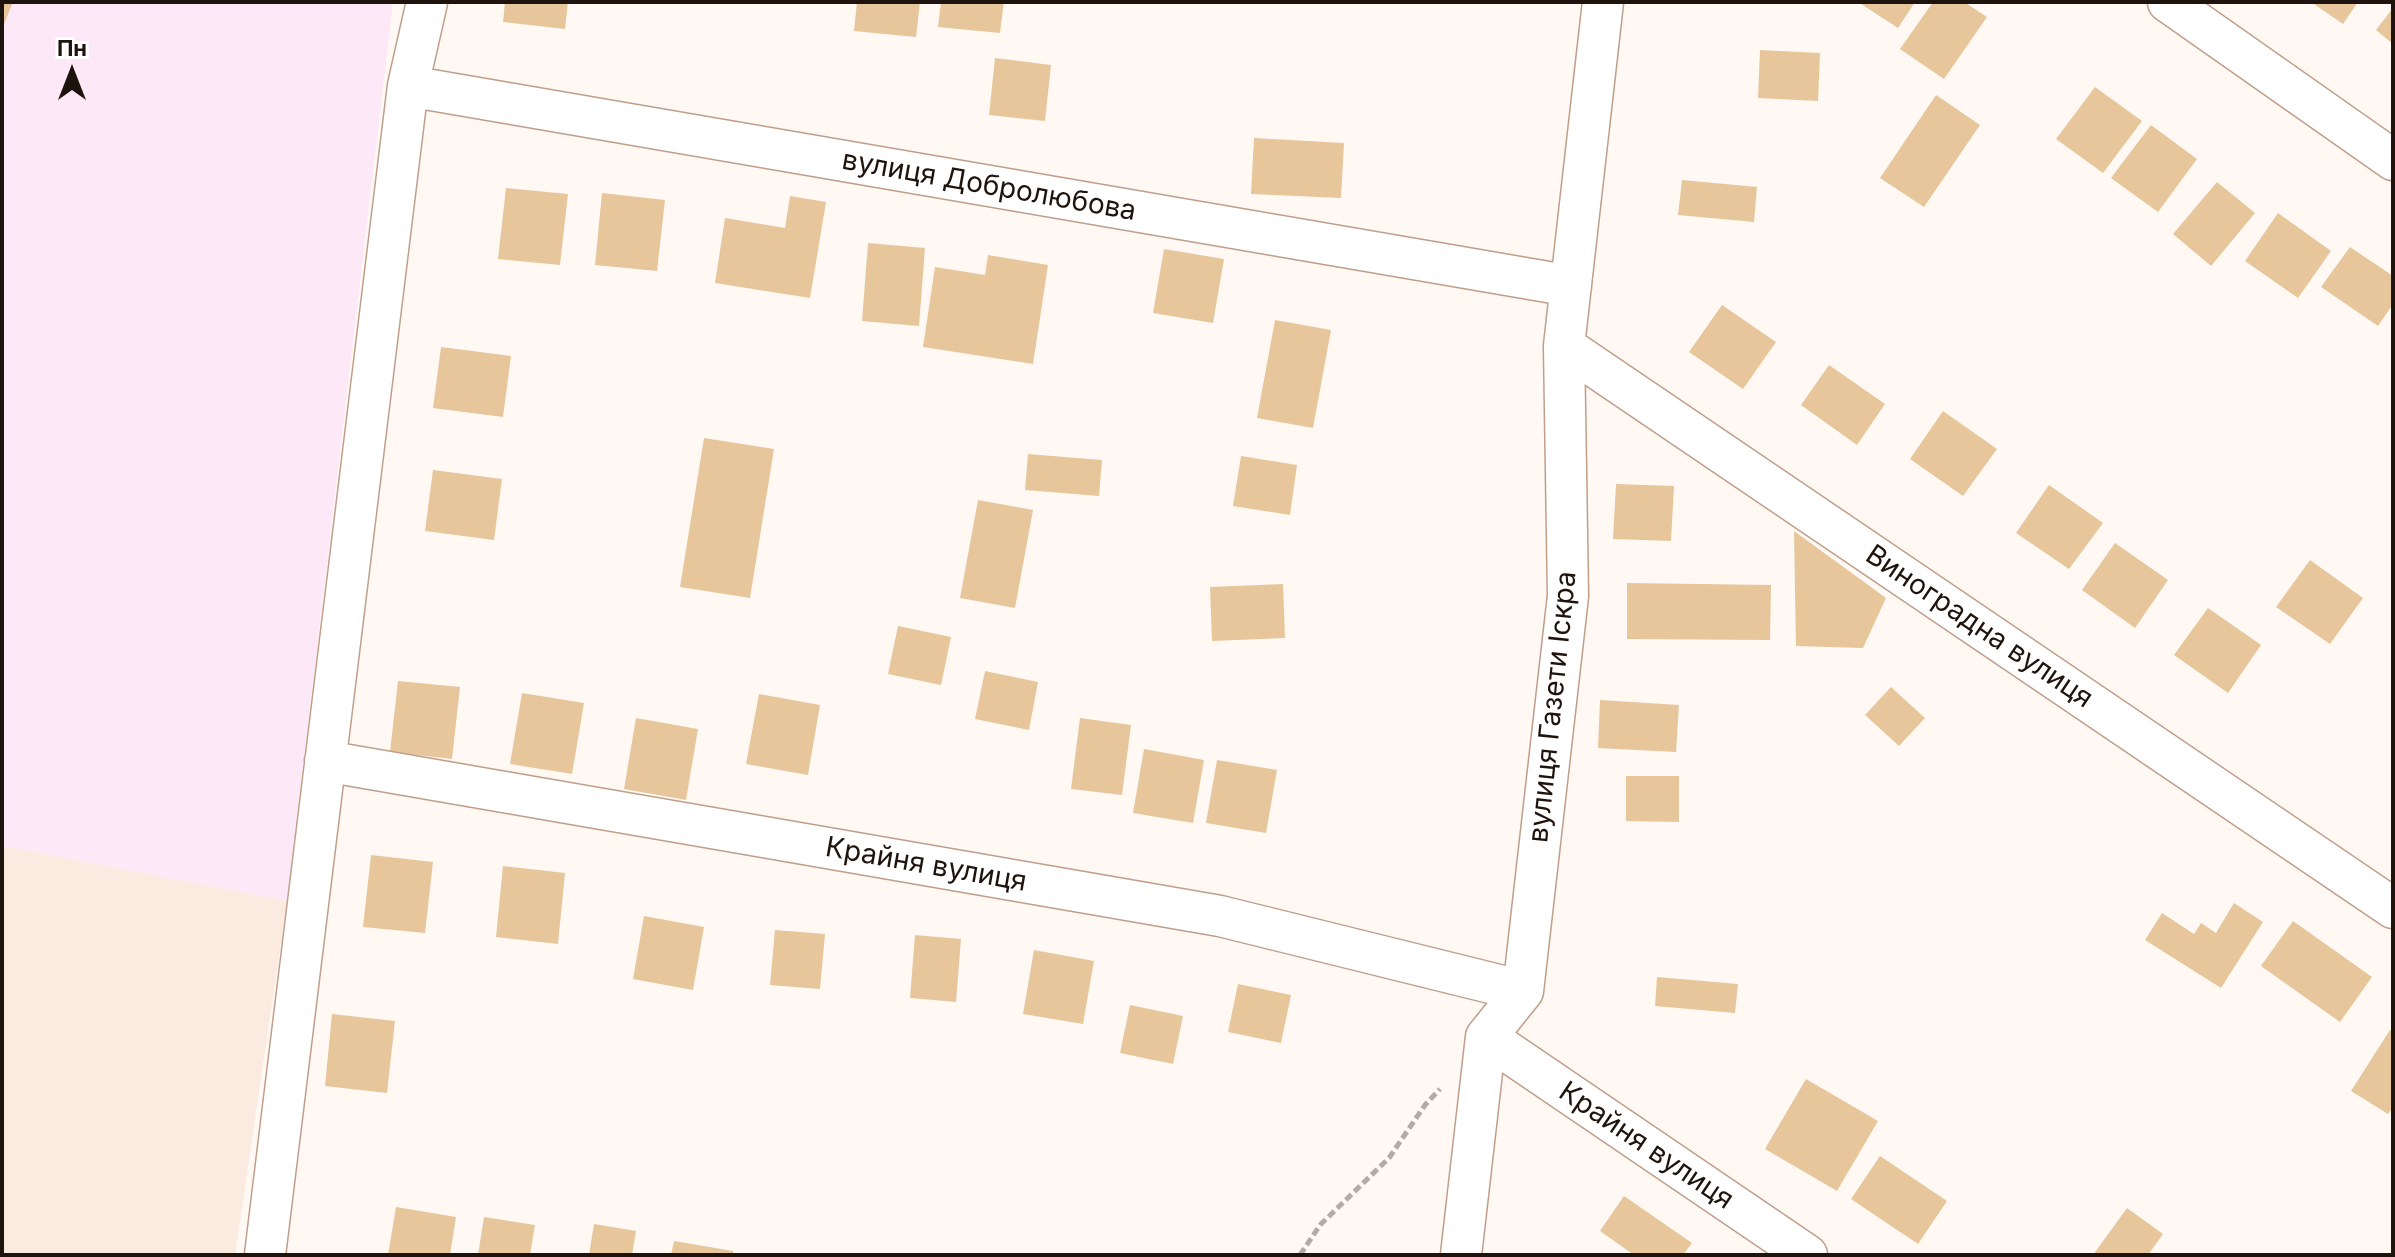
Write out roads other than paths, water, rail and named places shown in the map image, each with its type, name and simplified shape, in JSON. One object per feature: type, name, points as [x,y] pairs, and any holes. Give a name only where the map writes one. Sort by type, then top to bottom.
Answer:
[{"type":"street","points":[[265,1255],[408,86],[427,2]]},
{"type":"street","name":"вулиця Газети Іскра","points":[[1523,991],[1568,596],[1564,346],[1603,2]]},
{"type":"street","points":[[2168,2],[2393,160]]},
{"type":"street","name":"вулиця Добролюбова","points":[[408,86],[1571,286]]},
{"type":"street","name":"Виноградна вулиця","points":[[1564,346],[2393,908]]},
{"type":"street","name":"Крайня вулиця","points":[[325,761],[1220,916],[1523,991]]},
{"type":"street","points":[[1461,1255],[1486,1037],[1523,991]]},
{"type":"street","name":"Крайня вулиця","points":[[1486,1037],[1807,1255]]}]
